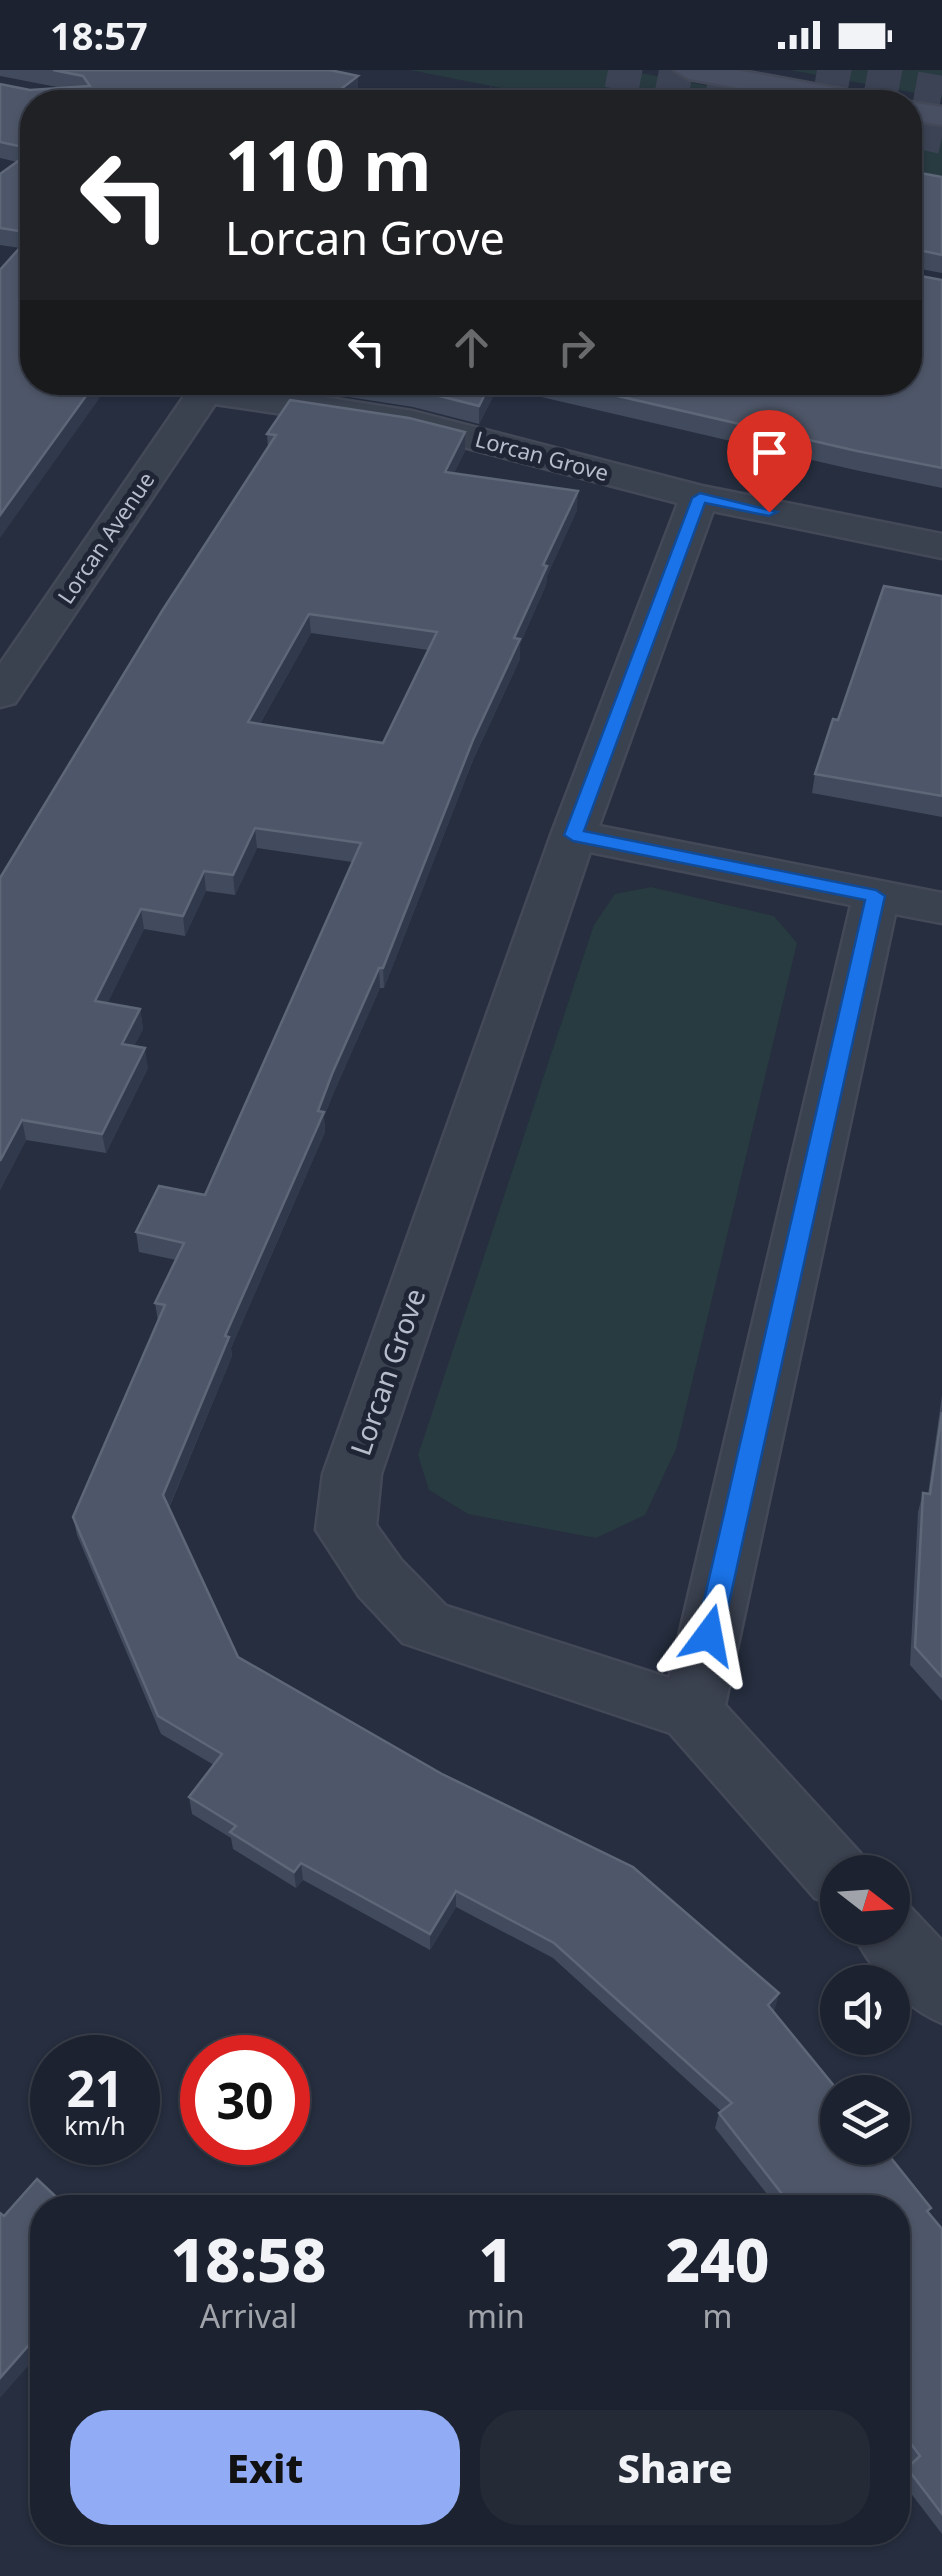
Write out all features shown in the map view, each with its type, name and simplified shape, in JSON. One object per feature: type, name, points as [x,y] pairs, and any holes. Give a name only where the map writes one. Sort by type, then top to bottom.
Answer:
[{"type":"main road","points":[[690,70],[798,90]]},
{"type":"street","name":"Lorcan Avenue","points":[[0,694],[204,395]]},
{"type":"street","name":"Lorcan Grove","points":[[255,395],[412,422],[700,498],[942,546]]},
{"type":"street","name":"Lorcan Grove","points":[[700,498],[573,835],[352,1474],[346,1530],[380,1578],[425,1625],[692,1713],[820,1856]]},
{"type":"street","points":[[573,835],[942,908]]},
{"type":"street","points":[[692,1713],[876,896]]},
{"type":"street","points":[[900,1945],[942,1990]]},
{"type":"green space","points":[[410,70],[626,70],[728,90],[512,90]]},
{"type":"green space","points":[[790,70],[942,70],[942,98],[922,94],[922,90],[899,90]]},
{"type":"green space","points":[[922,130],[942,134],[942,176],[922,172]]},
{"type":"green space","points":[[651,887],[774,916],[797,943],[676,1449],[645,1515],[596,1538],[468,1514],[429,1490],[418,1455],[594,925],[615,894]]},
{"type":"building","points":[[53,70],[330,70],[358,76],[340,90],[30,90],[90,86],[83,76]]},
{"type":"building","points":[[0,84],[30,90],[20,90],[20,146],[0,142]]},
{"type":"building","points":[[20,160],[20,231],[0,228],[0,174]]},
{"type":"building","points":[[922,173],[942,177],[942,255],[922,251]]},
{"type":"building","points":[[20,248],[20,395],[87,395],[0,515],[0,270]]},
{"type":"building","points":[[922,276],[942,280],[942,468],[614,395],[922,395]]},
{"type":"building","points":[[436,395],[484,395],[479,406]]},
{"type":"building","points":[[290,400],[409,418],[465,432],[445,472],[578,491],[543,565],[547,566],[514,638],[520,639],[473,740],[383,968],[379,968],[332,1074],[318,1111],[324,1112],[225,1336],[229,1337],[163,1495],[238,1657],[442,1774],[633,1867],[779,1993],[768,2005],[825,2075],[820,2075],[820,2165],[897,2165],[931,2208],[927,2211],[942,2229],[942,2514],[910,2472],[910,2465],[920,2456],[910,2442],[910,2195],[783,2195],[719,2113],[732,2103],[554,1943],[456,1891],[430,1934],[301,1863],[294,1872],[230,1832],[236,1826],[189,1797],[222,1754],[158,1716],[73,1517],[165,1305],[155,1303],[184,1243],[136,1232],[159,1186],[205,1195],[361,843],[255,828],[233,875],[204,871],[183,916],[141,909],[95,1001],[140,1009],[122,1044],[145,1048],[102,1134],[22,1120],[0,1161],[0,878],[162,611],[276,435],[267,434]],"holes":[[[309,614],[437,632],[383,743],[248,722]]]},
{"type":"building","points":[[884,586],[942,596],[942,796],[815,774]]},
{"type":"building","points":[[942,1412],[942,1677],[915,1647],[923,1493],[930,1494]]},
{"type":"building","points":[[37,2179],[54,2195],[30,2195],[30,2344],[0,2378],[0,2213],[4,2216]]},
{"type":"tunnel","points":[[608,70],[710,90]]},
{"type":"tunnel","points":[[817,70],[942,93]]},
{"type":"tunnel","points":[[922,133],[942,137]]},
{"type":"route","points":[[709,1635],[876,896],[573,835],[700,498],[769,512]]}]
